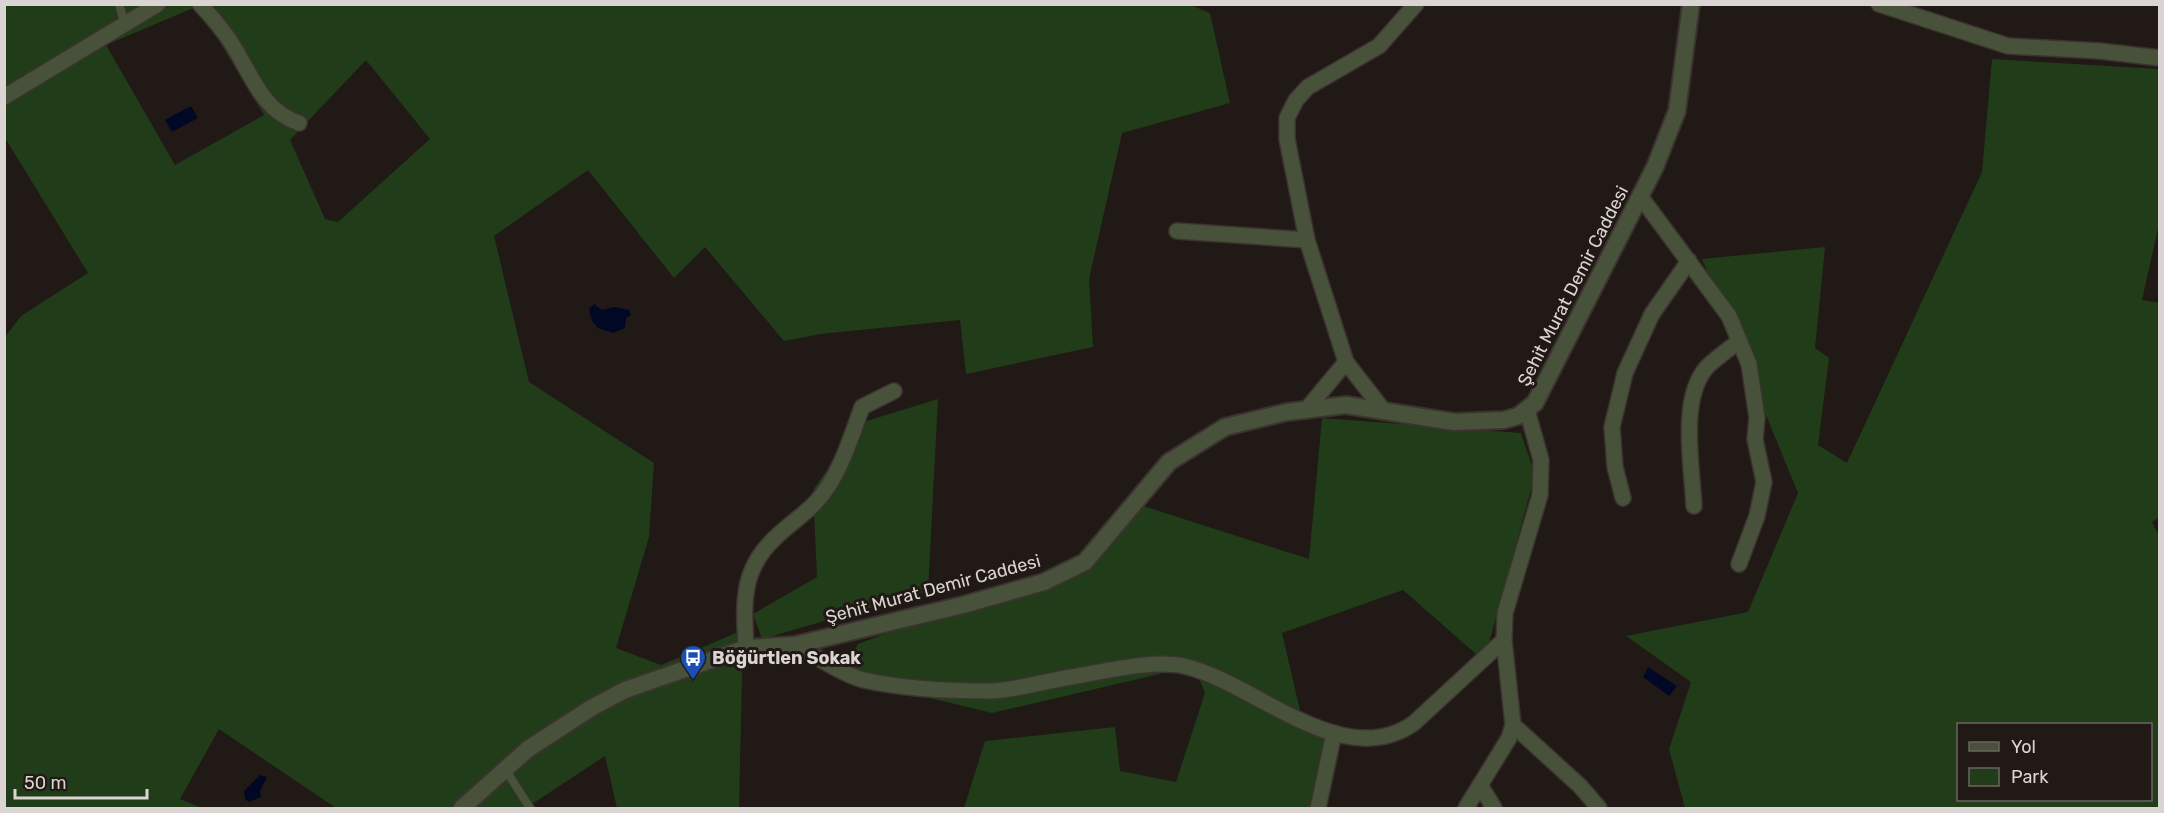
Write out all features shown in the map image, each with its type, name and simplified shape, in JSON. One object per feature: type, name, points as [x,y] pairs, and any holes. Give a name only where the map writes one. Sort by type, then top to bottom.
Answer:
[{"type":"street","points":[[4,96],[125,26],[158,4]]},
{"type":"street","points":[[201,4],[227,35],[266,102],[280,115],[299,123]]},
{"type":"street","points":[[1384,411],[1346,362],[1307,240],[1287,139],[1287,118],[1296,100],[1308,87],[1379,46],[1416,4]]},
{"type":"street","name":"Şehit Murat Demir Caddesi","points":[[462,808],[504,768],[555,730],[625,690],[746,648],[795,645],[963,605],[1044,582],[1085,562],[1168,462],[1225,428],[1306,410],[1346,405],[1454,422],[1504,420],[1527,410],[1535,403],[1640,196],[1677,111],[1691,4]]},
{"type":"street","points":[[1879,4],[2008,46],[2100,51],[2160,58]]},
{"type":"street","points":[[1640,196],[1729,316],[1749,364],[1757,417],[1755,440],[1764,482],[1757,516],[1739,564]]},
{"type":"street","points":[[1177,231],[1307,240]]},
{"type":"street","points":[[1623,498],[1615,467],[1612,428],[1625,373],[1652,314],[1689,261]]},
{"type":"street","points":[[1694,506],[1690,421],[1693,392],[1706,368],[1739,341]]},
{"type":"street","points":[[1306,410],[1346,362]]},
{"type":"street","points":[[746,648],[743,596],[749,573],[772,539],[818,501],[833,475],[862,407],[894,391]]},
{"type":"street","points":[[1466,808],[1509,738],[1513,725],[1504,640],[1505,613],[1540,495],[1540,460],[1527,410]]},
{"type":"street","points":[[795,645],[862,680],[992,691],[1128,667],[1181,665],[1212,675],[1265,704],[1344,737],[1371,740],[1408,728],[1504,640]]},
{"type":"street","points":[[1513,725],[1580,786],[1599,808]]},
{"type":"street","points":[[1318,808],[1334,733]]},
{"type":"street","points":[[1480,785],[1494,808]]},
{"type":"lane","points":[[119,4],[125,26]]},
{"type":"lane","points":[[504,768],[530,808]]},
{"type":"green space","points":[[5,4],[1190,5],[1210,13],[1230,103],[1122,133],[1089,279],[1093,347],[966,374],[960,320],[820,334],[784,341],[705,247],[674,278],[588,170],[494,236],[529,382],[654,463],[649,537],[616,648],[661,665],[743,630],[739,808],[617,808],[605,756],[526,808],[336,808],[219,729],[180,799],[202,808],[5,808],[5,337],[21,316],[88,273],[5,138]],"holes":[[[198,6],[264,115],[175,165],[106,45]],[[366,60],[430,139],[338,222],[325,219],[290,140]]]},
{"type":"green space","points":[[1992,59],[2159,69],[2159,224],[2142,300],[2160,303],[2160,517],[2152,522],[2160,538],[2159,808],[1685,808],[1669,749],[1691,682],[1626,636],[1748,612],[1798,493],[1702,259],[1825,247],[1815,348],[1829,358],[1818,445],[1847,463],[1982,172]]},
{"type":"green space","points":[[938,399],[928,591],[762,639],[753,614],[817,577],[813,490],[860,423]]},
{"type":"green space","points":[[1322,418],[1521,433],[1535,475],[1484,661],[1403,590],[1282,633],[1302,719],[1326,740],[1312,808],[964,808],[985,741],[1115,727],[1120,771],[1176,782],[1205,693],[1194,666],[992,713],[839,676],[858,644],[1093,555],[1143,506],[1309,559]]},
{"type":"water","points":[[191,106],[198,118],[172,132],[165,120]]},
{"type":"water","points":[[594,304],[602,310],[614,307],[629,310],[631,315],[626,318],[625,328],[613,333],[598,328],[592,321],[589,309]]},
{"type":"water","points":[[1648,667],[1677,686],[1669,696],[1643,677]]},
{"type":"water","points":[[260,775],[267,777],[260,791],[261,797],[249,802],[245,799],[244,791]]},
{"type":"place","name":"Böğürtlen Sokak","points":[[693,681]]}]
